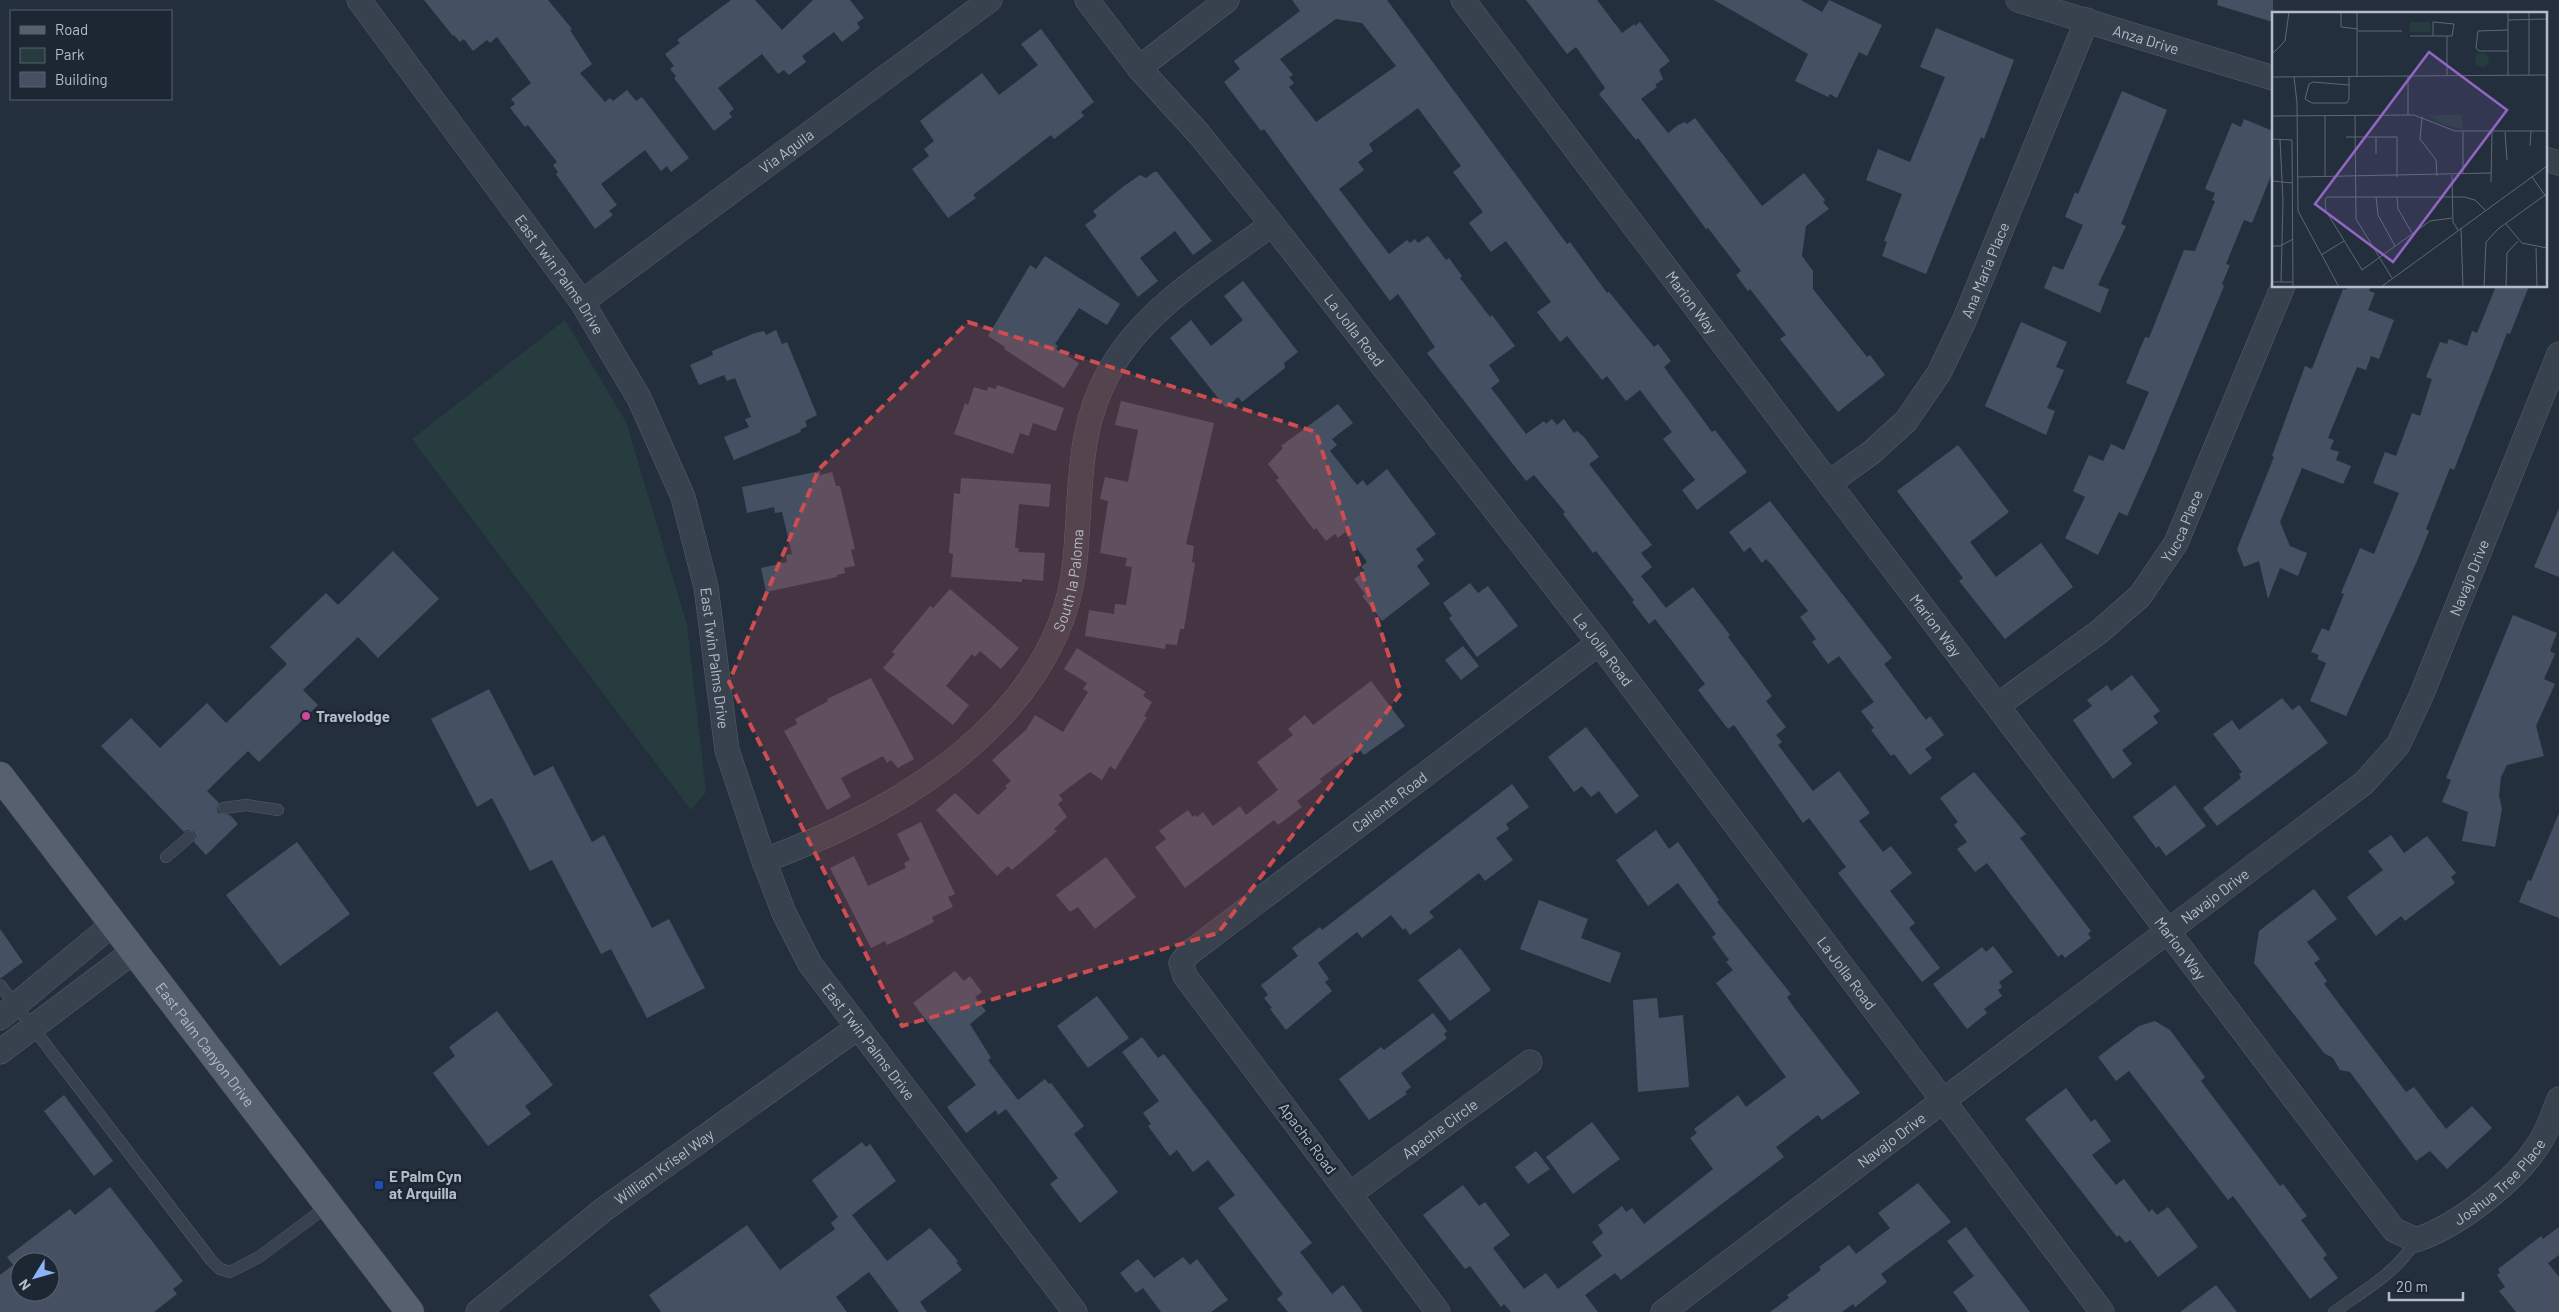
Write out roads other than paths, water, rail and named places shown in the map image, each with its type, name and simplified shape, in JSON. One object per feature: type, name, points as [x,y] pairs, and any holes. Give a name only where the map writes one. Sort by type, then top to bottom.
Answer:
[{"type":"main road","name":"East Palm Canyon Drive","points":[[0,776],[410,1312]]},
{"type":"street","name":"East Twin Palms Drive","points":[[359,0],[582,302],[639,398],[683,497],[706,586],[727,750],[764,861],[784,913],[810,964],[1075,1312]]},
{"type":"street","name":"Via Aguila","points":[[582,302],[990,0]]},
{"type":"street","name":"La Jolla Road","points":[[1087,0],[1139,68],[1199,134],[1272,224],[1599,643],[2102,1312]]},
{"type":"street","points":[[1139,68],[1227,0]]},
{"type":"street","name":"Marion Way","points":[[1463,0],[2394,1230],[2416,1240]]},
{"type":"street","name":"Anza Drive","points":[[2018,0],[2272,78]]},
{"type":"street","name":"Ana Maria Place","points":[[1829,483],[1872,452],[1906,421],[1939,373],[1964,321],[2087,20]]},
{"type":"street","points":[[2546,159],[2559,163]]},
{"type":"street","name":"South la Paloma","points":[[764,861],[845,827],[910,790],[962,752],[1008,710],[1044,660],[1064,615],[1075,563],[1082,452],[1092,407],[1115,361],[1153,314],[1272,224]]},
{"type":"street","name":"Yucca Place","points":[[1998,705],[2099,632],[2140,596],[2176,543],[2282,288]]},
{"type":"street","name":"Navajo Drive","points":[[1663,1312],[1941,1100],[2364,783],[2398,745],[2422,696],[2559,354]]},
{"type":"street","name":"Caliente Road","points":[[1181,963],[1188,954],[1599,643]]},
{"type":"street","points":[[8,1012],[113,924]]},
{"type":"street","points":[[0,1052],[134,951]]},
{"type":"street","name":"Apache Road","points":[[1181,963],[1185,976],[1438,1312]]},
{"type":"street","name":"William Krisel Way","points":[[478,1312],[603,1210],[857,1028]]},
{"type":"street","name":"Apache Circle","points":[[1350,1194],[1530,1062]]},
{"type":"street","name":"Joshua Tree Place","points":[[2416,1240],[2440,1232],[2498,1189],[2523,1166],[2544,1135],[2559,1099]]},
{"type":"lane","points":[[224,808],[246,805],[278,810]]},
{"type":"lane","points":[[166,857],[188,837]]},
{"type":"lane","points":[[0,984],[8,1012],[32,1028],[211,1260],[220,1268],[230,1272],[259,1257],[329,1205]]},
{"type":"lane","points":[[2334,1312],[2387,1274],[2408,1254],[2416,1240]]},
{"type":"place","name":"Travelodge","points":[[306,716]]},
{"type":"place","name":"E Palm Cyn at Arquilla","points":[[379,1185]]}]
